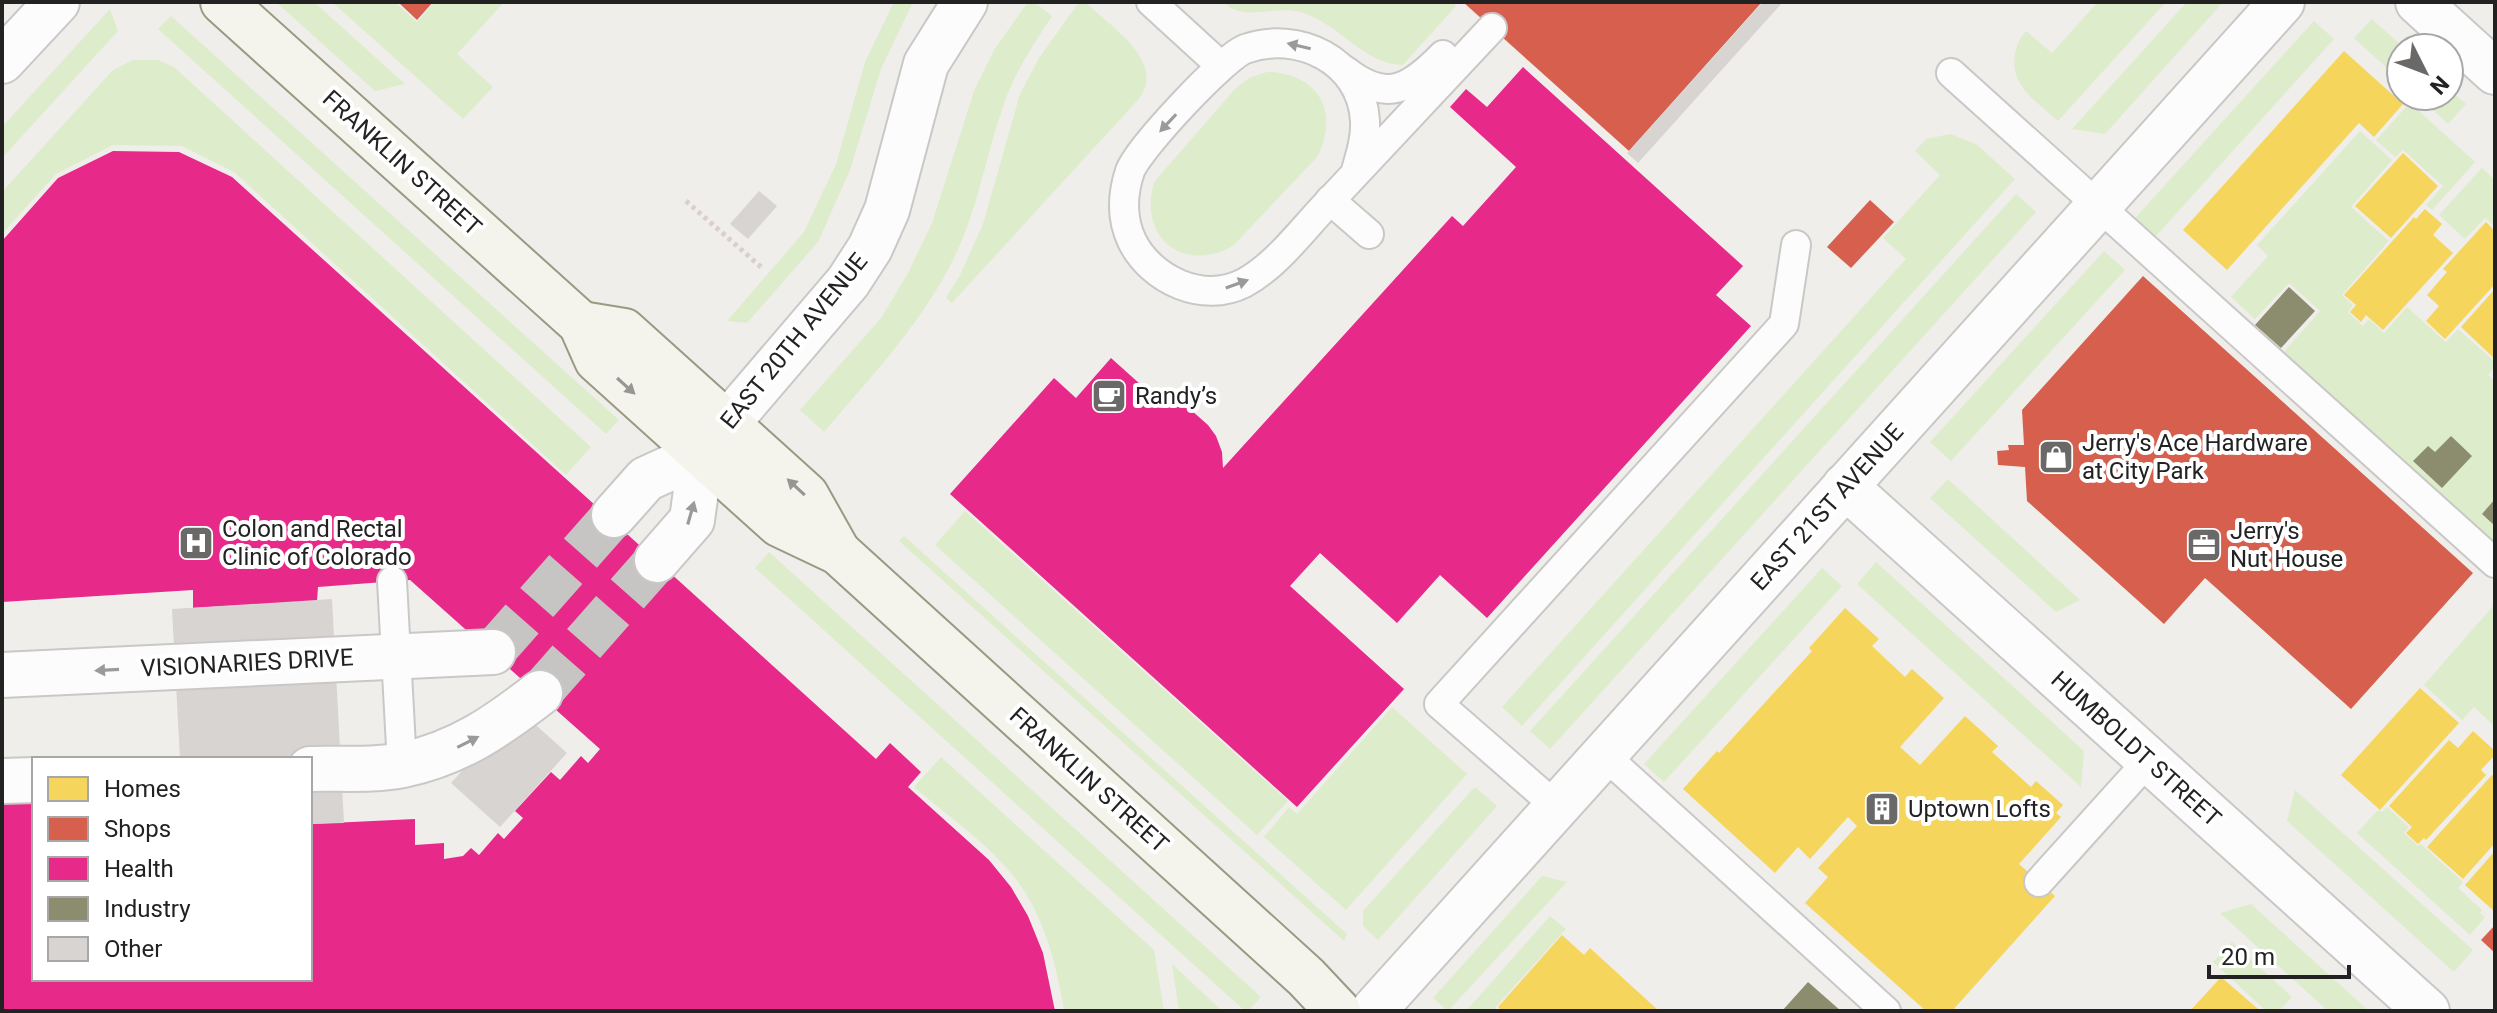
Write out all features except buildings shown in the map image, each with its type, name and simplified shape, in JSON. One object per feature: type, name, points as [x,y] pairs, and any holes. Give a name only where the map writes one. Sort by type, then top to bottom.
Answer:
[{"type":"street","points":[[2,61],[57,2]]},
{"type":"street","name":"FRANKLIN STREET","points":[[223,2],[581,324],[624,331],[714,439],[806,495],[838,552],[1306,977],[1338,1011]]},
{"type":"street","name":"EAST 20TH AVENUE","points":[[714,439],[817,321],[870,248],[887,210],[926,64],[965,2]]},
{"type":"street","name":"EAST 21ST AVENUE","points":[[1373,1011],[2282,2]]},
{"type":"street","points":[[2418,2],[2495,72]]},
{"type":"street","points":[[614,515],[646,479],[714,439]]},
{"type":"street","points":[[657,560],[692,520],[714,439]]},
{"type":"street","name":"HUMBOLDT STREET","points":[[1845,486],[2427,1011]]},
{"type":"street","name":"VISIONARIES DRIVE","points":[[2,675],[493,652]]},
{"type":"street","points":[[312,769],[402,765],[453,750],[493,730],[540,693]]},
{"type":"street","points":[[2,781],[32,780]]},
{"type":"lane","points":[[1151,2],[1221,66]]},
{"type":"lane","points":[[1485,22],[1355,174],[1264,270],[1241,285],[1214,291],[1184,287],[1158,275],[1138,253],[1125,227],[1123,197],[1131,168],[1148,144],[1221,66],[1241,51],[1267,42],[1295,43],[1321,52],[1342,69],[1375,88],[1391,90],[1405,86],[1425,74],[1485,22]]},
{"type":"lane","points":[[1342,69],[1358,92],[1365,119],[1363,146],[1355,174]]},
{"type":"lane","points":[[1951,73],[2495,563]]},
{"type":"lane","points":[[1330,200],[1369,234]]},
{"type":"lane","points":[[1557,807],[1439,704],[1784,324],[1796,245]]},
{"type":"lane","points":[[392,581],[402,765]]},
{"type":"lane","points":[[1604,755],[1886,1011]]},
{"type":"lane","points":[[2039,882],[2149,760]]},
{"type":"path","points":[[686,201],[761,267]]},
{"type":"green space","points":[[276,2],[314,2],[405,84],[375,91]]},
{"type":"green space","points":[[332,2],[395,2],[417,22],[435,2],[504,2],[457,54],[493,87],[463,119]]},
{"type":"green space","points":[[894,2],[913,2],[881,69],[850,170],[818,242],[747,323],[727,321],[804,232],[836,164],[865,62]]},
{"type":"green space","points":[[1028,2],[1034,2],[1052,16],[1009,90],[970,219],[952,263],[902,339],[824,432],[800,410],[881,318],[908,273],[932,223],[974,91],[994,50]]},
{"type":"green space","points":[[1079,2],[1085,2],[1133,47],[1142,60],[1146,74],[1145,88],[1136,102],[952,303],[946,298],[983,224],[1020,94],[1039,58]]},
{"type":"green space","points":[[1223,2],[1451,2],[1456,6],[1403,65],[1376,58],[1327,24],[1300,12],[1250,13]]},
{"type":"green space","points":[[2098,2],[2166,2],[2058,121],[2020,84],[2014,65],[2018,44],[2026,31],[2052,53]]},
{"type":"green space","points":[[2187,2],[2223,2],[2105,134],[2072,129]]},
{"type":"green space","points":[[110,9],[118,31],[2,158],[2,127]]},
{"type":"green space","points":[[171,16],[619,420],[606,434],[158,29]]},
{"type":"green space","points":[[2372,19],[2386,32],[2385,66],[2354,38]]},
{"type":"green space","points":[[2314,21],[2334,39],[2156,236],[2135,218]]},
{"type":"green space","points":[[133,60],[158,60],[174,67],[591,447],[566,475],[234,172],[182,146],[113,145],[56,174],[2,234],[2,192],[113,70]]},
{"type":"green space","points":[[1267,72],[1299,79],[1320,98],[1326,124],[1317,157],[1233,246],[1214,254],[1197,256],[1181,253],[1168,245],[1152,219],[1154,182],[1235,89],[1249,78]]},
{"type":"green space","points":[[2402,112],[2420,112],[2475,162],[2432,210],[2426,205],[2443,186],[2403,150],[2395,157],[2376,140]]},
{"type":"green space","points":[[2435,112],[2459,112],[2448,124]]},
{"type":"green space","points":[[2360,131],[2392,160],[2351,207],[2389,241],[2342,295],[2353,305],[2348,312],[2363,326],[2369,319],[2384,333],[2407,307],[2446,342],[2458,329],[2495,362],[2488,375],[2495,381],[2495,544],[2283,353],[2320,311],[2289,283],[2255,319],[2231,297],[2268,256],[2257,245]]},
{"type":"green space","points":[[1950,134],[1976,144],[2015,179],[1522,726],[1502,707],[1906,259],[1883,238],[1940,175],[1915,151],[1926,139]]},
{"type":"green space","points":[[2482,168],[2495,180],[2495,226],[2485,218],[2465,239],[2439,215]]},
{"type":"green space","points":[[2016,194],[2036,212],[1550,749],[1530,731]]},
{"type":"green space","points":[[2104,251],[2125,270],[1951,461],[1930,442]]},
{"type":"green space","points":[[1948,479],[2080,600],[2056,612],[1930,498]]},
{"type":"green space","points":[[965,511],[1288,801],[1257,835],[935,545]]},
{"type":"green space","points":[[904,536],[1347,934],[1344,941],[899,541]]},
{"type":"green space","points":[[769,552],[1261,997],[1248,1011],[755,568]]},
{"type":"green space","points":[[1876,562],[2084,751],[2081,787],[1857,584]]},
{"type":"green space","points":[[1822,568],[1842,586],[1664,782],[1644,764]]},
{"type":"green space","points":[[2495,604],[2495,727],[2474,707],[2462,720],[2424,685]]},
{"type":"green space","points":[[1392,707],[1467,774],[1346,910],[1264,837],[1289,807],[1297,814]]},
{"type":"green space","points":[[941,757],[1154,950],[1164,1011],[1064,1011],[1048,942],[1025,892],[992,853],[914,787]]},
{"type":"green space","points":[[1475,787],[1497,806],[1378,940],[1363,926],[1363,911]]},
{"type":"green space","points":[[2295,790],[2473,950],[2454,972],[2287,821]]},
{"type":"green space","points":[[2387,807],[2409,827],[2404,833],[2463,882],[2458,888],[2482,910],[2480,913],[2485,917],[2470,935],[2357,833],[2378,810],[2382,812]]},
{"type":"green space","points":[[1542,876],[1567,882],[1448,1011],[1433,998]]},
{"type":"green space","points":[[2251,904],[2369,1011],[2328,1011],[2220,913]]},
{"type":"green space","points":[[1550,916],[1566,929],[1495,1008],[1497,1011],[1466,1011]]},
{"type":"green space","points":[[2232,942],[2292,997],[2279,1011],[2263,1011],[2213,962]]},
{"type":"green space","points":[[1172,964],[1222,1011],[1179,1011]]},
{"type":"tunnel","points":[[493,652],[614,515]]},
{"type":"tunnel","points":[[540,693],[657,560]]},
{"type":"place","name":"Randy’s","points":[[1109,396]]},
{"type":"place","name":"Jerry's Ace Hardware at City Park","points":[[2056,457]]},
{"type":"place","name":"Colon and Rectal Clinic of Colorado","points":[[196,543]]},
{"type":"place","name":"Jerry's Nut House","points":[[2204,545]]},
{"type":"place","name":"Uptown Lofts","points":[[1882,809]]}]
